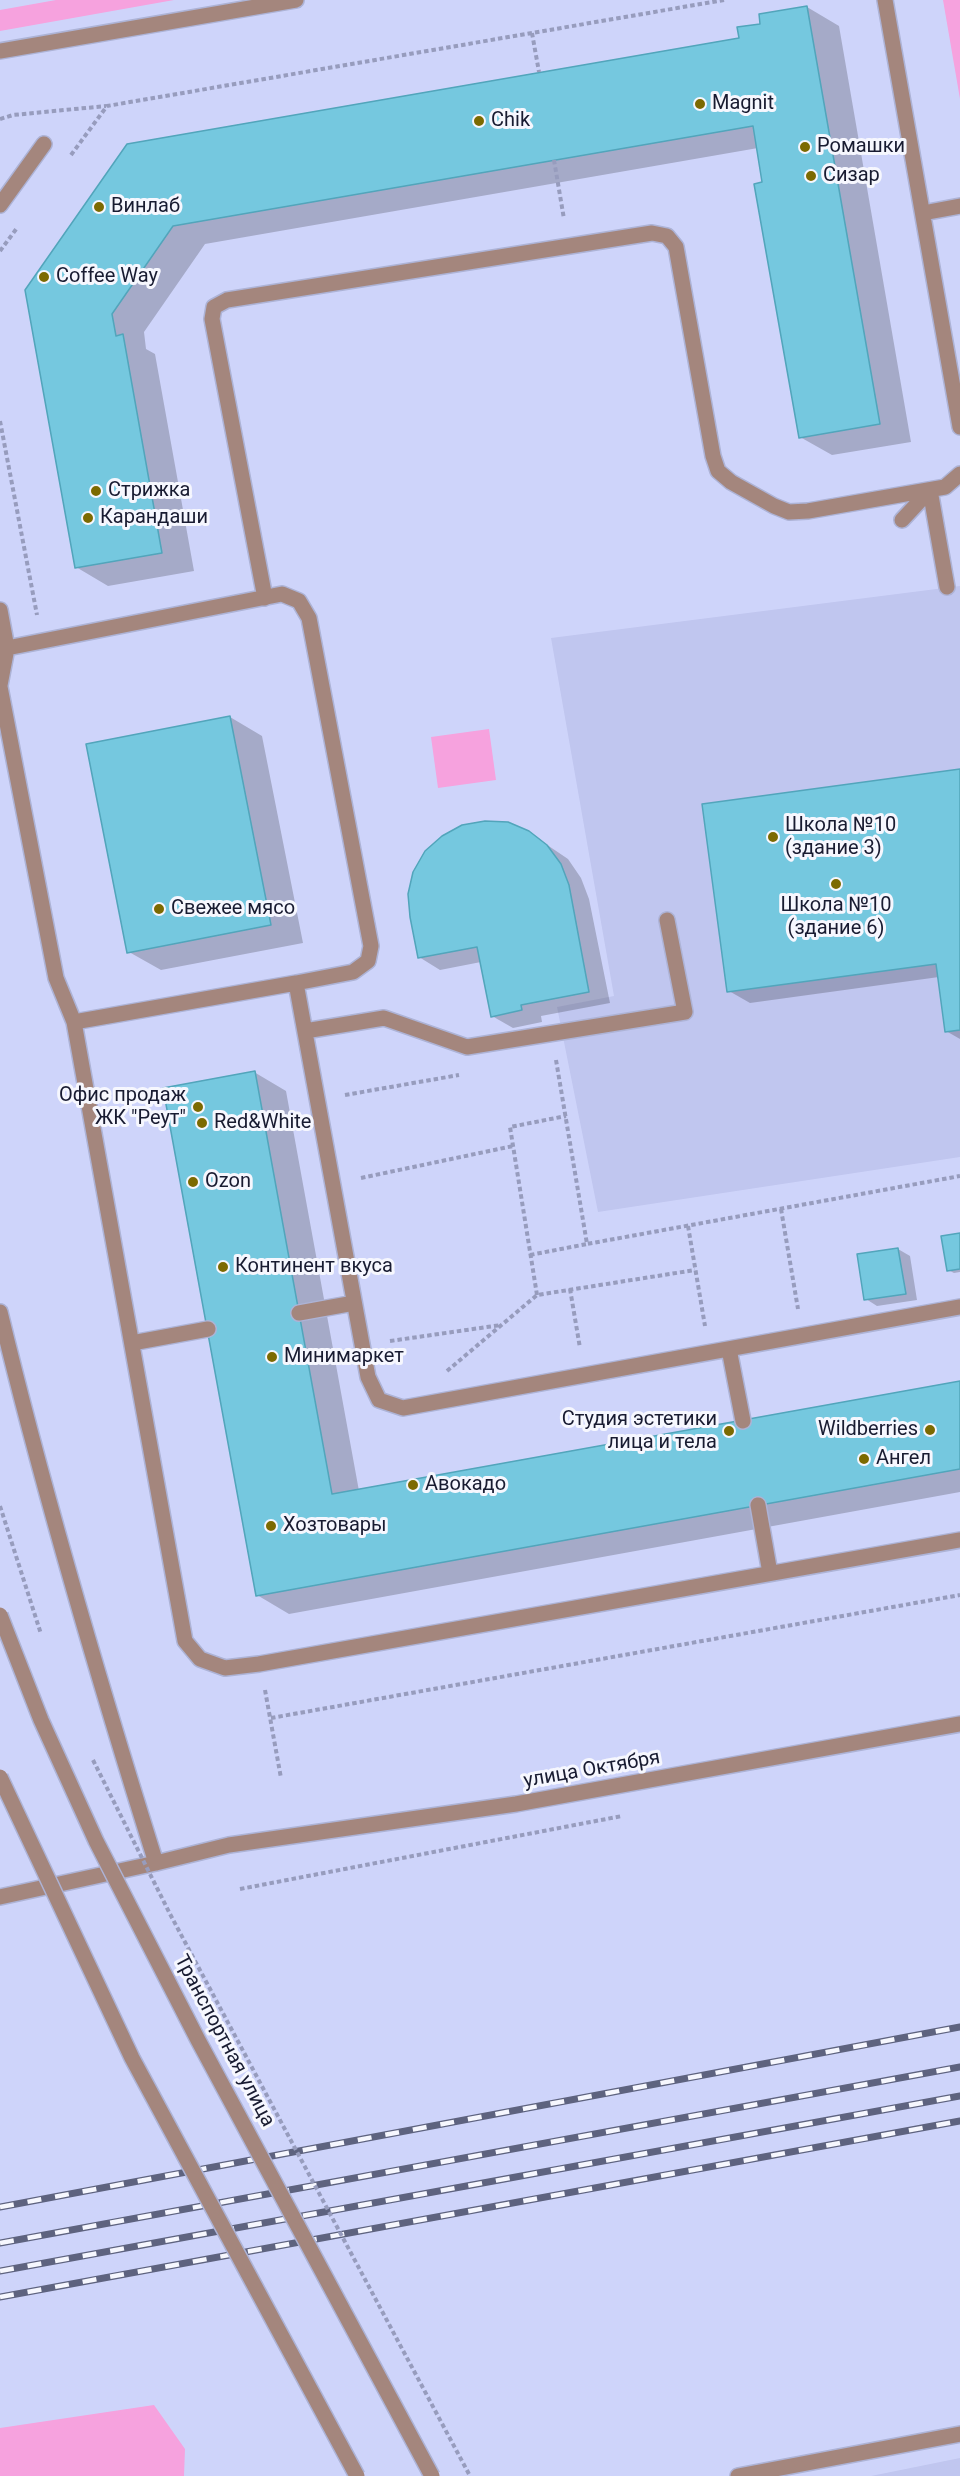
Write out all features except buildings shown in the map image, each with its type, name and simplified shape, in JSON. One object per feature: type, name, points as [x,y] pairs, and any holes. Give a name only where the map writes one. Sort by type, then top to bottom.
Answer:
[{"type":"street","points":[[0,51],[296,0]]},
{"type":"street","points":[[885,0],[960,427]]},
{"type":"street","points":[[0,205],[44,144]]},
{"type":"street","points":[[923,213],[960,206]]},
{"type":"street","points":[[265,598],[212,319],[214,307],[227,300],[652,233],[667,236],[676,247],[713,456],[718,471],[731,482],[789,512],[808,511],[945,487],[960,474]]},
{"type":"street","points":[[902,520],[930,490]]},
{"type":"street","points":[[930,490],[947,587]]},
{"type":"street","points":[[7,648],[282,594],[299,601],[309,618],[371,946],[368,961],[353,972],[74,1022]]},
{"type":"street","points":[[0,610],[7,648],[0,686],[56,978],[74,1022],[184,1641],[200,1659],[225,1668],[259,1664],[960,1540]]},
{"type":"street","points":[[305,1031],[384,1018],[467,1047],[685,1012],[667,921]]},
{"type":"street","points":[[296,983],[368,1377],[379,1400],[403,1408],[960,1307]]},
{"type":"street","points":[[299,1313],[354,1303]]},
{"type":"street","points":[[0,1312],[32,1444],[95,1669],[156,1863]]},
{"type":"street","points":[[132,1343],[208,1329]]},
{"type":"street","points":[[729,1349],[743,1421]]},
{"type":"street","points":[[758,1505],[770,1573]]},
{"type":"street","name":"Транспортная улица","points":[[0,1615],[40,1720],[96,1841],[198,2040],[432,2476]]},
{"type":"street","name":"улица Октября","points":[[0,1897],[229,1845],[516,1804],[960,1724]]},
{"type":"street","points":[[0,1776],[132,2058],[357,2476]]},
{"type":"street","points":[[738,2476],[960,2434]]},
{"type":"path","points":[[0,119],[14,115],[107,106],[724,0]]},
{"type":"path","points":[[532,33],[539,72]]},
{"type":"path","points":[[67,160],[107,106]]},
{"type":"path","points":[[554,160],[569,246]]},
{"type":"path","points":[[0,251],[20,224]]},
{"type":"path","points":[[0,421],[42,640]]},
{"type":"path","points":[[544,1060],[556,1058],[587,1244]]},
{"type":"path","points":[[318,1100],[465,1074]]},
{"type":"path","points":[[537,1294],[510,1127],[566,1116]]},
{"type":"path","points":[[333,1183],[513,1146]]},
{"type":"path","points":[[530,1256],[960,1176]]},
{"type":"path","points":[[781,1209],[803,1335]]},
{"type":"path","points":[[687,1226],[709,1353]]},
{"type":"path","points":[[439,1378],[537,1294],[695,1269]]},
{"type":"path","points":[[570,1289],[584,1376]]},
{"type":"path","points":[[362,1346],[502,1324]]},
{"type":"path","points":[[0,1506],[42,1636]]},
{"type":"path","points":[[271,1718],[960,1595]]},
{"type":"path","points":[[259,1664],[281,1778]]},
{"type":"path","points":[[92,1757],[170,1914],[470,2476]]},
{"type":"path","points":[[240,1889],[623,1816]]},
{"type":"shaded area","points":[[56,0],[174,0],[0,31],[0,10]]},
{"type":"shaded area","points":[[943,0],[960,0],[960,99]]},
{"type":"shaded area","name":"Школа №10 (здание 3)","points":[[960,586],[960,1157],[598,1212],[557,1007],[614,996],[551,638]]},
{"type":"shaded area","points":[[489,729],[496,780],[438,788],[431,737]]},
{"type":"shaded area","points":[[154,2405],[185,2449],[184,2476],[0,2476],[0,2428]]},
{"type":"shaded area","points":[[960,2458],[960,2476],[871,2476]]},
{"type":"railway","points":[[0,2207],[960,2027]]},
{"type":"railway","points":[[0,2243],[960,2067]]},
{"type":"railway","points":[[0,2271],[960,2096]]},
{"type":"railway","points":[[0,2297],[960,2121]]},
{"type":"place","name":"Magnit","points":[[700,104]]},
{"type":"place","name":"Chik","points":[[479,121]]},
{"type":"place","name":"Ромашки","points":[[805,147]]},
{"type":"place","name":"Сизар","points":[[811,176]]},
{"type":"place","name":"Винлаб","points":[[99,207]]},
{"type":"place","name":"Coffee Way","points":[[44,277]]},
{"type":"place","name":"Стрижка","points":[[96,491]]},
{"type":"place","name":"Карандаши","points":[[88,518]]},
{"type":"place","name":"Школа №10 (здание 3)","points":[[773,837]]},
{"type":"place","name":"Школа №10 (здание 6)","points":[[836,884]]},
{"type":"place","name":"Свежее мясо","points":[[159,909]]},
{"type":"place","name":"Офис продаж ЖК \"Реут\"","points":[[198,1107]]},
{"type":"place","name":"Red&White","points":[[202,1123]]},
{"type":"place","name":"Ozon","points":[[193,1182]]},
{"type":"place","name":"Континент вкуса","points":[[223,1267]]},
{"type":"place","name":"Минимаркет","points":[[272,1357]]},
{"type":"place","name":"Wildberries","points":[[930,1430]]},
{"type":"place","name":"Студия эстетики лица и тела","points":[[729,1431]]},
{"type":"place","name":"Ангел","points":[[864,1459]]},
{"type":"place","name":"Авокадо","points":[[413,1485]]},
{"type":"place","name":"Хозтовары","points":[[271,1526]]}]
